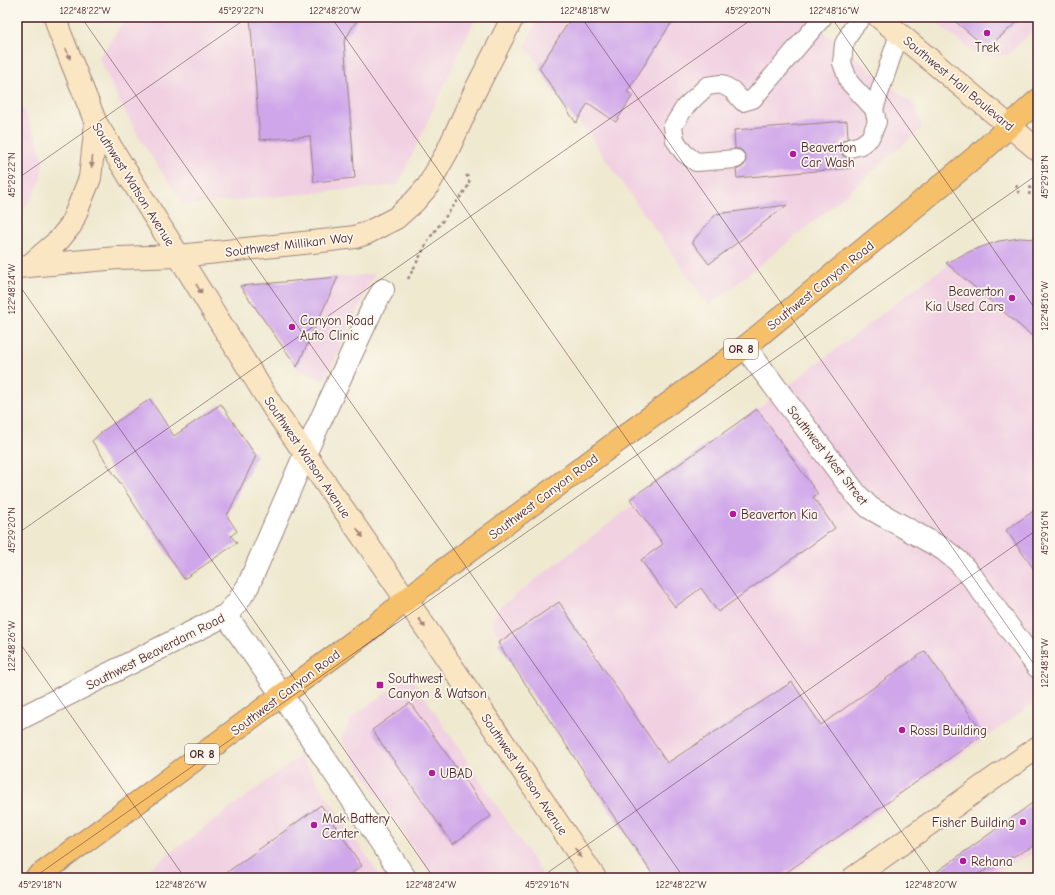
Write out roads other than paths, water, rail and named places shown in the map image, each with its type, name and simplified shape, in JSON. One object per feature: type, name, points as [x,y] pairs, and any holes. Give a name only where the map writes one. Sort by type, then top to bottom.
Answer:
[{"type":"main road","name":"Southwest Watson Avenue","points":[[55,17],[62,40],[96,123],[274,409],[406,599],[595,878]]},
{"type":"main road","name":"Southwest Millikan Way","points":[[24,266],[118,258],[179,256],[355,237],[367,233],[396,218],[414,202],[428,186],[447,152],[475,91],[513,17]]},
{"type":"main road","name":"Southwest Hall Boulevard","points":[[879,17],[1038,150]]},
{"type":"main road","name":"Southwest Canyon Road","points":[[36,878],[377,624],[448,566],[745,347],[972,160],[1038,100]]},
{"type":"main road","points":[[24,266],[59,240],[71,225],[90,178],[96,123]]},
{"type":"main road","points":[[853,878],[1038,747]]},
{"type":"street","name":"Southwest Beaverdam Road","points":[[17,720],[226,615],[237,603],[248,586],[305,454],[373,307],[383,290]]},
{"type":"street","name":"Southwest West Street","points":[[745,347],[856,494],[870,508],[943,549],[958,561],[972,577],[1038,667]]},
{"type":"street","points":[[226,615],[282,695],[405,878]]},
{"type":"lane","points":[[736,159],[696,162],[684,153],[675,140],[673,126],[685,107],[707,86],[721,84],[732,90],[743,102],[753,100],[823,17]]},
{"type":"lane","points":[[850,148],[861,145],[870,138],[877,122],[874,109],[849,82],[842,63],[844,44],[852,29],[862,17]]},
{"type":"lane","points":[[874,109],[899,34]]},
{"type":"place","name":"Trek","points":[[987,33]]},
{"type":"place","name":"Beaverton Car Wash","points":[[793,154]]},
{"type":"place","name":"Beaverton Kia Used Cars","points":[[1012,298]]},
{"type":"place","name":"Canyon Road Auto Clinic","points":[[292,327]]},
{"type":"place","name":"Beaverton Kia","points":[[733,514]]},
{"type":"place","name":"Southwest Canyon & Watson","points":[[380,685]]},
{"type":"place","name":"Rossi Building","points":[[902,730]]},
{"type":"place","name":"UBAD","points":[[432,773]]},
{"type":"place","name":"Fisher Building","points":[[1023,822]]},
{"type":"place","name":"Mak Battery Center","points":[[314,825]]},
{"type":"place","name":"Rehana","points":[[963,861]]}]
